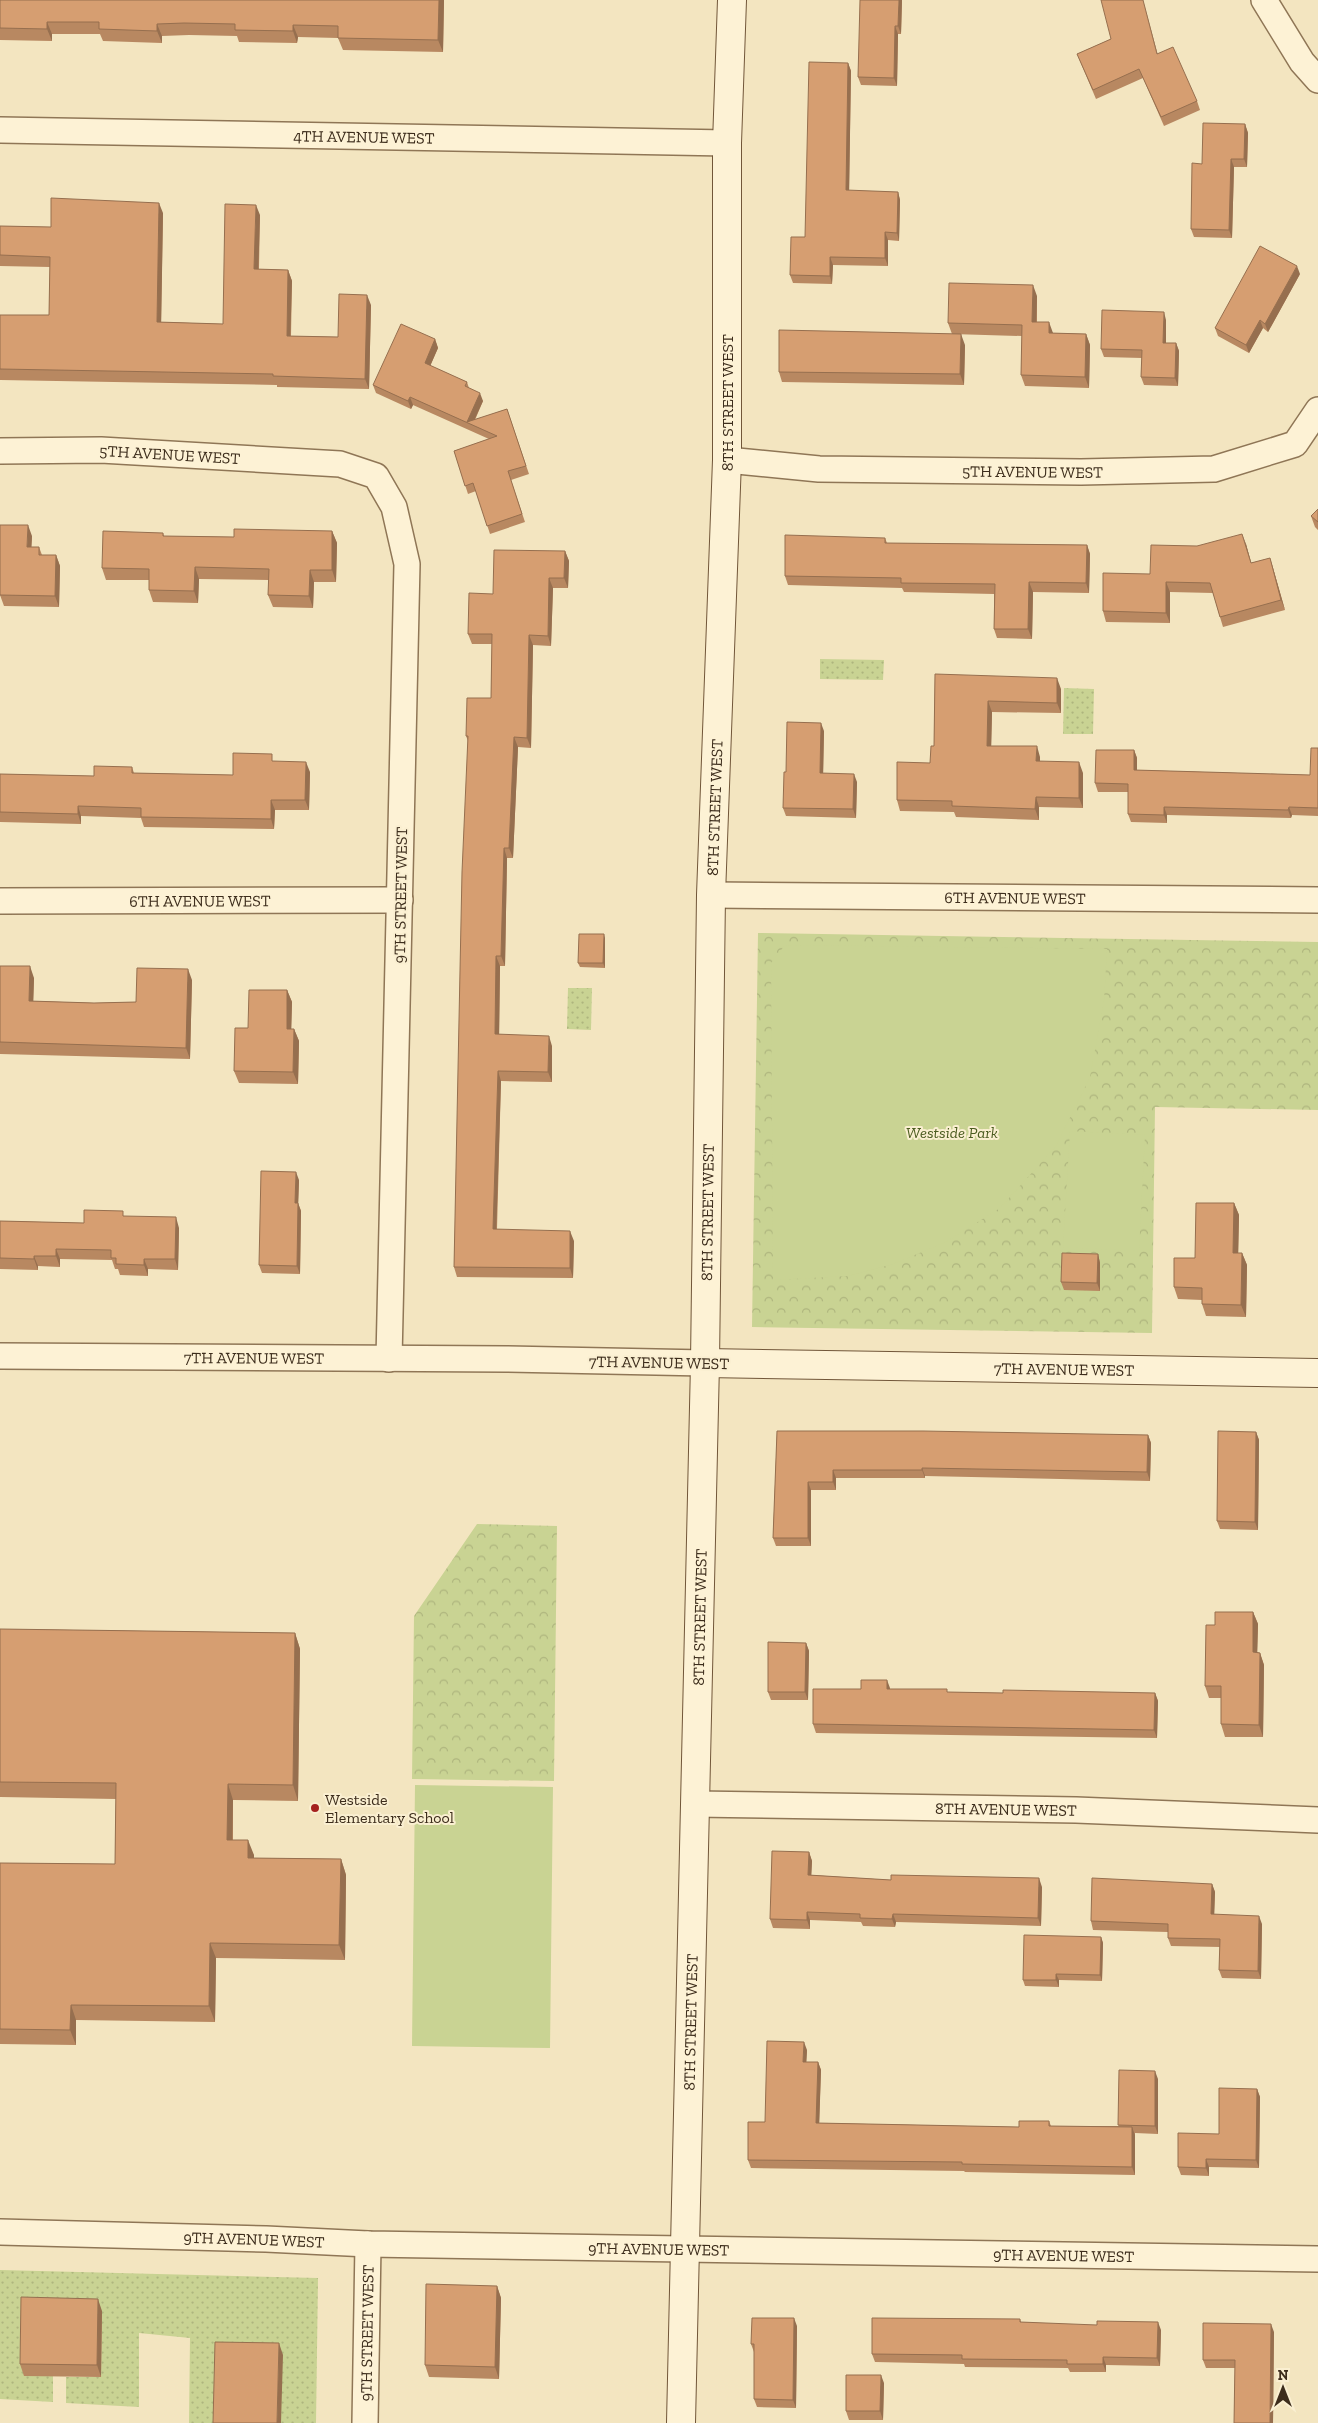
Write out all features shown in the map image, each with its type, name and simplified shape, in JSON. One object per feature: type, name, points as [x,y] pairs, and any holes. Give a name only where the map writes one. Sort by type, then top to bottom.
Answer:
[{"type":"street","name":"8TH STREET WEST","points":[[681,2423],[705,1363],[712,895],[726,460],[726,143],[732,0]]},
{"type":"street","points":[[1264,0],[1302,62],[1318,80]]},
{"type":"street","name":"4TH AVENUE WEST","points":[[0,130],[726,143]]},
{"type":"street","name":"5TH AVENUE WEST","points":[[726,460],[819,469],[1081,472],[1214,469],[1295,444],[1318,410]]},
{"type":"street","name":"5TH AVENUE WEST","points":[[0,451],[101,450],[340,464]]},
{"type":"street","name":"9TH STREET WEST","points":[[340,464],[376,476],[394,507],[406,564],[390,1359]]},
{"type":"street","name":"6TH AVENUE WEST","points":[[712,895],[1318,900]]},
{"type":"street","name":"6TH AVENUE WEST","points":[[0,900],[400,900]]},
{"type":"street","name":"7TH AVENUE WEST","points":[[0,1356],[506,1359],[1318,1373]]},
{"type":"street","name":"8TH AVENUE WEST","points":[[695,1804],[1076,1810],[1318,1820]]},
{"type":"street","name":"9TH AVENUE WEST","points":[[0,2232],[266,2239],[368,2244],[1318,2259]]},
{"type":"street","name":"9TH STREET WEST","points":[[365,2423],[368,2244]]},
{"type":"green space","points":[[820,659],[884,660],[883,680],[820,679]]},
{"type":"green space","points":[[1064,688],[1094,689],[1093,734],[1063,734]]},
{"type":"green space","name":"Westside Park","points":[[758,933],[1318,942],[1318,1110],[1155,1107],[1152,1333],[752,1327]]},
{"type":"green space","points":[[785,945],[1107,949],[1104,1001],[1090,1077],[1056,1146],[1000,1208],[946,1242],[893,1264],[848,1276],[773,1280],[771,963]]},
{"type":"green space","points":[[568,988],[592,988],[591,1030],[567,1029]]},
{"type":"green space","points":[[1070,1131],[1145,1135],[1139,1251],[1063,1247]]},
{"type":"green space","points":[[477,1524],[557,1526],[554,1781],[412,1779],[414,1616]]},
{"type":"green space","points":[[415,1785],[553,1787],[550,2048],[412,2046]]},
{"type":"green space","points":[[0,2270],[318,2278],[316,2423],[189,2423],[190,2338],[139,2333],[139,2407],[66,2403],[66,2377],[101,2377],[102,2311],[24,2375],[53,2376],[53,2402],[0,2399]]},
{"type":"building","points":[[0,0],[439,0],[438,40],[338,38],[338,26],[293,25],[293,31],[235,30],[235,24],[184,23],[157,24],[157,31],[99,29],[99,22],[47,22],[47,29],[0,28]]},
{"type":"building","points":[[860,0],[899,0],[898,26],[895,26],[894,78],[858,77]]},
{"type":"building","points":[[1101,0],[1143,0],[1157,54],[1173,47],[1197,101],[1161,117],[1139,69],[1093,90],[1077,54],[1111,39]]},
{"type":"building","points":[[809,62],[848,63],[846,190],[898,192],[897,233],[885,232],[885,258],[830,257],[830,276],[790,275],[791,237],[805,237]]},
{"type":"building","points":[[1203,123],[1245,124],[1244,159],[1231,159],[1229,230],[1191,229],[1192,163],[1202,164]]},
{"type":"building","points":[[51,198],[159,203],[157,322],[223,324],[225,204],[256,205],[254,269],[288,270],[287,336],[338,337],[339,294],[367,295],[365,379],[273,376],[273,374],[0,369],[0,315],[49,315],[50,257],[0,255],[0,226],[51,227]]},
{"type":"building","points":[[1260,246],[1297,266],[1265,324],[1260,320],[1246,345],[1215,328]]},
{"type":"building","points":[[949,283],[1033,285],[1032,322],[1049,322],[1049,333],[1086,334],[1085,377],[1021,375],[1022,325],[948,323]]},
{"type":"building","points":[[1102,310],[1164,312],[1163,343],[1176,343],[1175,378],[1141,377],[1142,350],[1101,349]]},
{"type":"building","points":[[401,324],[435,339],[425,363],[467,382],[465,386],[480,393],[467,422],[507,409],[526,466],[508,471],[522,514],[487,526],[473,483],[465,486],[454,451],[497,436],[410,397],[408,401],[373,385]]},
{"type":"building","points":[[779,330],[961,334],[960,374],[779,372]]},
{"type":"building","points":[[1318,509],[1318,522],[1311,516]]},
{"type":"building","points":[[0,525],[28,525],[27,547],[39,547],[39,555],[56,555],[55,596],[0,595]]},
{"type":"building","points":[[234,529],[332,531],[332,570],[310,570],[309,596],[268,595],[269,569],[195,567],[194,591],[149,590],[149,569],[102,568],[103,531],[163,533],[163,536],[234,537]]},
{"type":"building","points":[[1242,534],[1251,563],[1270,558],[1281,600],[1220,617],[1210,583],[1166,582],[1166,613],[1103,611],[1103,573],[1150,574],[1151,545],[1197,546]]},
{"type":"building","points":[[785,535],[885,538],[885,543],[1087,545],[1086,583],[1029,582],[1028,629],[994,629],[995,584],[901,583],[901,578],[785,576]]},
{"type":"building","points":[[494,550],[565,551],[564,578],[549,578],[548,636],[529,635],[527,738],[514,737],[509,848],[504,848],[501,956],[496,956],[495,1034],[549,1036],[548,1072],[498,1071],[493,1229],[570,1231],[570,1268],[454,1267],[462,872],[468,736],[466,736],[467,698],[491,698],[492,634],[468,634],[469,593],[493,594]]},
{"type":"building","points":[[935,674],[1057,678],[1057,703],[988,701],[987,746],[1037,746],[1036,761],[1079,762],[1079,798],[1036,797],[1035,809],[952,806],[952,801],[897,800],[897,762],[930,763],[931,746],[934,746]]},
{"type":"building","points":[[787,722],[821,723],[820,773],[854,774],[853,809],[783,808]]},
{"type":"building","points":[[1311,748],[1318,748],[1318,808],[1289,807],[1288,810],[1164,807],[1164,815],[1128,814],[1128,784],[1095,783],[1096,750],[1134,750],[1134,770],[1310,775]]},
{"type":"building","points":[[233,753],[272,754],[272,761],[306,762],[305,800],[271,800],[271,819],[141,817],[141,808],[78,806],[78,814],[0,812],[0,774],[94,776],[94,766],[132,767],[132,773],[233,775]]},
{"type":"building","points":[[579,934],[604,934],[603,963],[578,963]]},
{"type":"building","points":[[0,966],[30,966],[29,1001],[94,1003],[136,1002],[137,968],[188,969],[186,1048],[0,1042]]},
{"type":"building","points":[[249,990],[287,990],[287,1029],[294,1029],[293,1072],[234,1071],[235,1028],[248,1028]]},
{"type":"building","points":[[261,1171],[296,1172],[295,1203],[298,1203],[297,1266],[259,1265]]},
{"type":"building","points":[[1196,1203],[1234,1203],[1233,1253],[1242,1253],[1241,1305],[1202,1304],[1202,1288],[1174,1287],[1174,1258],[1195,1258]]},
{"type":"building","points":[[84,1210],[123,1211],[123,1216],[176,1217],[175,1259],[144,1259],[144,1265],[116,1264],[116,1258],[111,1258],[111,1250],[56,1249],[56,1256],[34,1256],[34,1259],[0,1258],[0,1221],[84,1223]]},
{"type":"building","points":[[1062,1253],[1098,1254],[1097,1283],[1061,1282]]},
{"type":"building","points":[[777,1431],[923,1431],[1148,1435],[1147,1472],[922,1468],[922,1470],[833,1470],[833,1482],[808,1482],[808,1538],[773,1538]]},
{"type":"building","points":[[1218,1431],[1256,1432],[1255,1522],[1217,1521]]},
{"type":"building","points":[[1215,1612],[1253,1612],[1253,1652],[1260,1653],[1259,1725],[1221,1724],[1221,1686],[1205,1686],[1206,1625],[1215,1625]]},
{"type":"building","points":[[0,1629],[295,1633],[293,1785],[228,1784],[227,1840],[248,1840],[248,1858],[341,1859],[339,1945],[210,1943],[209,2006],[71,2005],[70,2030],[0,2029],[0,1863],[115,1864],[116,1783],[0,1782]]},
{"type":"building","points":[[768,1642],[806,1643],[805,1692],[768,1692]]},
{"type":"building","points":[[861,1680],[887,1680],[887,1689],[947,1689],[947,1692],[1003,1693],[1003,1690],[1155,1693],[1154,1730],[813,1724],[813,1689],[861,1689]]},
{"type":"building","points":[[772,1851],[809,1852],[808,1875],[891,1880],[891,1875],[1039,1878],[1038,1918],[893,1914],[892,1919],[860,1918],[860,1914],[807,1912],[807,1920],[770,1919]]},
{"type":"building","points":[[1092,1878],[1212,1884],[1211,1914],[1259,1916],[1258,1971],[1219,1970],[1220,1939],[1168,1938],[1168,1924],[1091,1921]]},
{"type":"building","points":[[1024,1935],[1101,1937],[1100,1975],[1056,1974],[1056,1980],[1023,1980]]},
{"type":"building","points":[[767,2041],[804,2042],[803,2062],[818,2062],[816,2123],[1019,2127],[1019,2121],[1049,2121],[1049,2126],[1132,2127],[1132,2167],[962,2164],[962,2162],[748,2160],[748,2122],[765,2122]]},
{"type":"building","points":[[1119,2070],[1155,2071],[1155,2126],[1118,2125]]},
{"type":"building","points":[[1219,2088],[1257,2089],[1256,2160],[1206,2159],[1206,2168],[1178,2167],[1178,2133],[1219,2134]]},
{"type":"building","points":[[426,2284],[497,2286],[495,2367],[425,2365]]},
{"type":"building","points":[[21,2297],[98,2299],[97,2365],[20,2364]]},
{"type":"building","points":[[752,2318],[794,2318],[793,2400],[754,2399],[754,2344],[751,2344]]},
{"type":"building","points":[[872,2318],[1020,2319],[1020,2322],[1097,2325],[1097,2321],[1158,2322],[1157,2358],[1103,2357],[1103,2364],[1067,2364],[1067,2360],[962,2359],[962,2355],[872,2354]]},
{"type":"building","points":[[1203,2323],[1271,2324],[1270,2423],[1234,2423],[1235,2360],[1203,2360]]},
{"type":"building","points":[[215,2342],[279,2343],[277,2423],[213,2423]]},
{"type":"building","points":[[846,2375],[881,2375],[880,2411],[846,2411]]},
{"type":"place","name":"Westside Elementary School","points":[[315,1808]]}]
